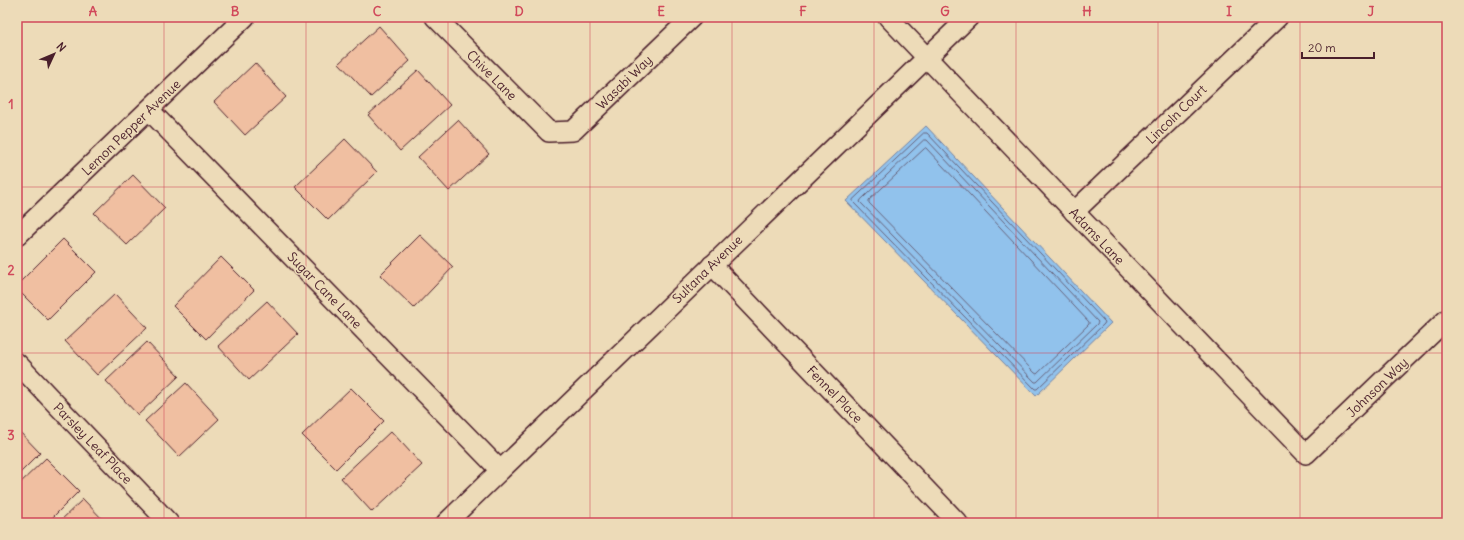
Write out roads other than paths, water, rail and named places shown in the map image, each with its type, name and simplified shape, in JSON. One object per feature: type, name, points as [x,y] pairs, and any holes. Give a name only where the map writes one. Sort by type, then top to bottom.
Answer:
[{"type":"street","name":"Lemon Pepper Avenue","points":[[17,236],[245,17]]},
{"type":"street","name":"Chive Lane","points":[[435,17],[549,132]]},
{"type":"street","name":"Wasabi Way","points":[[549,132],[573,131],[692,17]]},
{"type":"street","name":"Adams Lane","points":[[888,17],[1306,454]]},
{"type":"street","name":"Sultana Avenue","points":[[446,523],[969,17]]},
{"type":"street","name":"Lincoln Court","points":[[1074,212],[1278,17]]},
{"type":"street","name":"Sugar Cane Lane","points":[[149,110],[500,470]]},
{"type":"street","name":"Fennel Place","points":[[712,265],[958,523]]},
{"type":"street","name":"Johnson Way","points":[[1306,454],[1447,319]]},
{"type":"street","name":"Parsley Leaf Place","points":[[17,363],[169,523]]},
{"type":"water","points":[[926,126],[1111,323],[1036,396],[846,201]]}]
